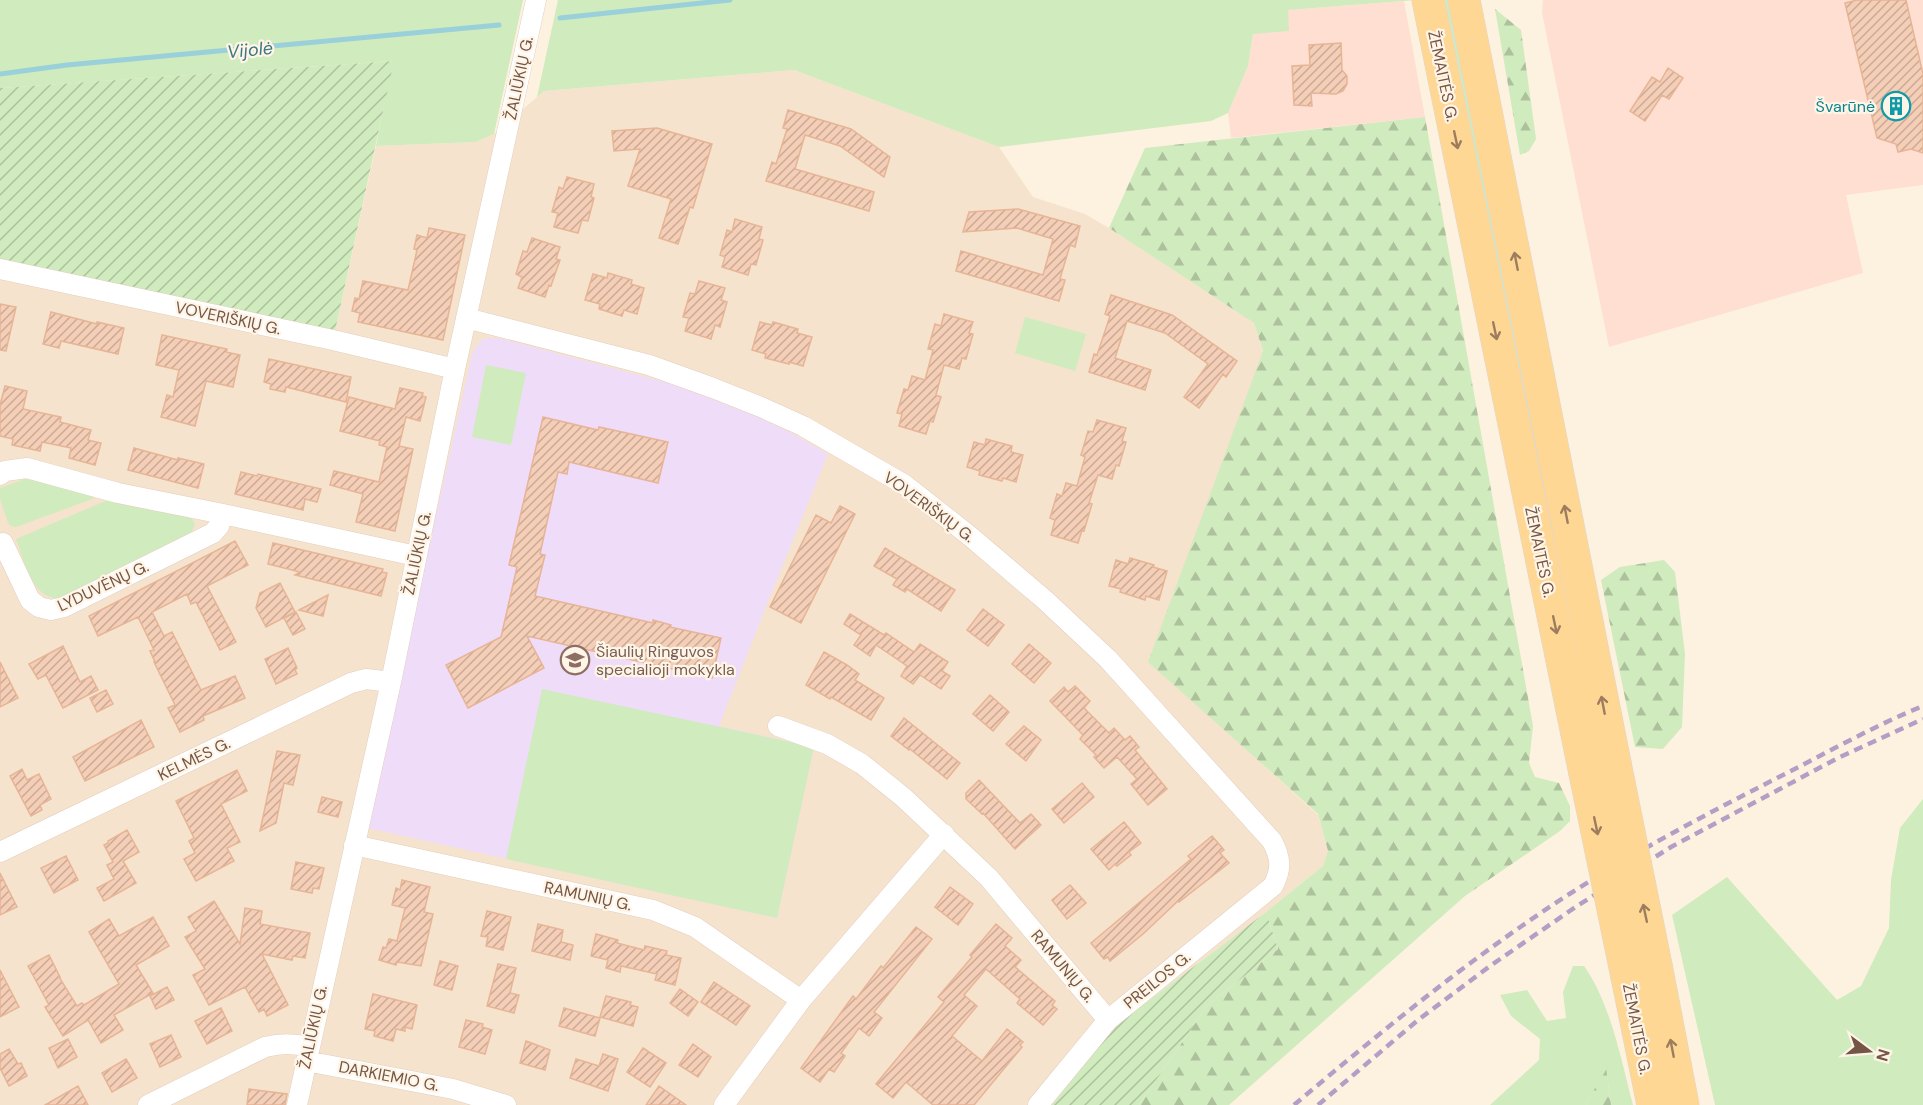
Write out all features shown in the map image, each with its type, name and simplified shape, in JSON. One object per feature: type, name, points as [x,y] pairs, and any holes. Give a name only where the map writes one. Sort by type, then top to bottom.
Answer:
[{"type":"main road","name":"ŽEMAITĖS G.","points":[[1428,0],[1653,1105]]},
{"type":"main road","name":"ŽEMAITĖS G.","points":[[1464,0],[1683,1105]]},
{"type":"street","name":"ŽALIŪKIŲ G.","points":[[297,1105],[391,681],[455,369],[536,0]]},
{"type":"street","name":"VOVERIŠKIŲ G.","points":[[0,269],[333,340],[455,369]]},
{"type":"street","name":"VOVERIŠKIŲ G.","points":[[466,318],[649,365],[713,388],[803,426],[905,485],[1037,593],[1108,659],[1252,817],[1272,841],[1281,864]]},
{"type":"street","points":[[0,475],[6,471],[27,468],[118,493],[416,556]]},
{"type":"street","name":"LYDUVĖNŲ G.","points":[[1,540],[30,600],[39,607],[51,610],[64,607],[213,533],[219,526],[223,514]]},
{"type":"street","name":"KELMĖS G.","points":[[0,852],[351,683],[366,679],[391,681]]},
{"type":"street","name":"RAMUNIŲ G.","points":[[778,726],[827,744],[862,764],[903,797],[989,878],[1108,1020]]},
{"type":"street","points":[[724,1105],[801,999],[944,834]]},
{"type":"street","name":"RAMUNIŲ G.","points":[[354,845],[653,910],[695,927],[801,999]]},
{"type":"street","name":"PREILOS G.","points":[[1038,1105],[1108,1020],[1273,886],[1281,864]]},
{"type":"street","name":"DARKIEMIO G.","points":[[148,1105],[265,1047],[279,1043],[290,1043],[307,1054],[453,1089],[506,1105]]},
{"type":"shaded area","points":[[1543,0],[1923,0],[1923,185],[1846,195],[1863,273],[1609,347],[1542,13]]},
{"type":"shaded area","points":[[1404,1],[1425,117],[1231,138],[1228,113],[1248,66],[1253,34],[1287,10]]},
{"type":"shaded area","points":[[794,70],[999,147],[1033,197],[1085,214],[1254,323],[1263,352],[1149,661],[1318,815],[1328,851],[1323,866],[1114,1027],[1046,1105],[0,1105],[0,269],[333,340],[376,146],[476,142],[494,134],[544,91]]},
{"type":"shaded area","name":"Šiaulių Ringuvos specialioji mokykla","points":[[485,338],[499,338],[676,385],[755,416],[788,431],[828,454],[719,726],[814,747],[777,918],[367,828],[472,354]]},
{"type":"green space","points":[[0,0],[523,0],[494,134],[476,142],[376,146],[393,61],[0,88]]},
{"type":"green space","points":[[558,0],[1416,0],[1288,10],[1289,31],[1253,34],[1248,66],[1228,113],[1211,121],[999,147],[794,70],[544,91],[537,97]]},
{"type":"green space","points":[[1441,0],[1450,0],[1578,635],[1569,637]]},
{"type":"green space","points":[[1495,9],[1521,30],[1536,139],[1529,151],[1520,155]]},
{"type":"green space","points":[[394,61],[333,340],[0,269],[0,88]]},
{"type":"green space","points":[[1425,117],[1533,726],[1529,763],[1535,777],[1559,783],[1570,806],[1570,821],[1560,831],[1465,896],[1229,1105],[1139,1105],[1207,1006],[1278,949],[1266,912],[1323,866],[1328,851],[1318,814],[1148,662],[1263,351],[1254,323],[1109,228],[1145,148]]},
{"type":"green space","points":[[1025,317],[1086,334],[1075,371],[1015,353]]},
{"type":"green space","points":[[486,365],[526,373],[511,445],[472,437]]},
{"type":"green space","points":[[25,479],[41,480],[97,495],[92,499],[16,527],[11,526],[0,499],[0,488]]},
{"type":"green space","points":[[108,500],[191,516],[195,525],[191,533],[61,598],[43,593],[36,586],[26,568],[16,539]]},
{"type":"green space","points":[[1664,560],[1675,572],[1685,654],[1682,727],[1663,749],[1635,747],[1601,580],[1620,567]]},
{"type":"green space","points":[[542,689],[814,747],[777,918],[506,859]]},
{"type":"green space","points":[[1923,799],[1923,1105],[1715,1105],[1672,915],[1727,877],[1837,1000],[1861,986],[1889,928],[1891,880],[1900,828]]},
{"type":"green space","points":[[1266,912],[1278,949],[1207,1006],[1139,1105],[1046,1105],[1114,1027]]},
{"type":"green space","points":[[1573,966],[1584,966],[1601,997],[1614,1033],[1633,1105],[1611,1105],[1606,1068],[1586,1105],[1490,1105],[1539,1060],[1540,1039],[1511,1016],[1500,995],[1527,990],[1547,1021],[1566,1018],[1563,992]]},
{"type":"green space","points":[[1606,1067],[1611,1105],[1586,1105]]},
{"type":"building","name":"Švarūnė","points":[[1857,0],[1906,0],[1923,74],[1923,153],[1911,149],[1898,152],[1896,144],[1877,138],[1845,3]]},
{"type":"building","points":[[1341,43],[1342,70],[1347,76],[1347,84],[1343,91],[1336,94],[1311,93],[1312,106],[1294,105],[1292,66],[1310,65],[1309,45]]},
{"type":"building","points":[[1668,68],[1683,78],[1669,99],[1662,95],[1645,121],[1630,111],[1652,77],[1660,82]]},
{"type":"building","points":[[788,110],[851,129],[890,157],[884,177],[840,146],[805,135],[795,169],[874,192],[869,211],[766,181],[772,162],[776,164],[787,129],[783,128]]},
{"type":"building","points":[[657,128],[712,144],[693,208],[690,207],[678,244],[659,238],[671,199],[628,186],[640,149],[614,151],[612,131]]},
{"type":"building","points":[[567,177],[594,184],[591,197],[594,198],[588,221],[582,220],[578,233],[554,227],[558,213],[552,212],[559,187],[563,189]]},
{"type":"building","points":[[1018,209],[1080,226],[1075,247],[1070,245],[1060,279],[1065,280],[1059,301],[956,271],[961,251],[1043,275],[1053,239],[1017,228],[963,232],[969,212]]},
{"type":"building","points":[[735,219],[762,227],[759,239],[763,240],[756,265],[751,264],[748,275],[722,267],[725,257],[720,255],[727,230],[732,232]]},
{"type":"building","points":[[429,228],[465,235],[443,340],[358,322],[360,313],[352,311],[355,298],[359,299],[363,281],[408,290],[417,250],[414,249],[417,235],[427,238]]},
{"type":"building","points":[[532,238],[560,247],[556,259],[560,260],[545,297],[518,288],[522,277],[516,274],[523,251],[527,252]]},
{"type":"building","points":[[608,273],[632,280],[631,284],[644,288],[637,314],[624,310],[622,316],[599,309],[600,304],[585,300],[593,274],[607,278]]},
{"type":"building","points":[[699,281],[725,288],[721,300],[727,302],[720,327],[715,325],[711,339],[685,331],[689,318],[683,317],[690,293],[695,294]]},
{"type":"building","points":[[1111,295],[1172,315],[1237,361],[1226,377],[1223,374],[1199,408],[1184,397],[1208,364],[1165,333],[1127,321],[1115,358],[1151,370],[1145,390],[1089,372],[1110,316],[1105,314]]},
{"type":"building","points":[[0,304],[16,307],[6,351],[0,350]]},
{"type":"building","points":[[51,312],[97,324],[97,322],[124,328],[118,354],[61,341],[59,348],[43,344]]},
{"type":"building","points":[[944,314],[973,322],[969,333],[973,334],[966,359],[962,358],[959,369],[944,365],[936,395],[941,397],[933,422],[930,421],[926,434],[899,426],[902,414],[897,413],[904,389],[908,390],[912,376],[925,380],[933,350],[928,349],[935,324],[941,326]]},
{"type":"building","points":[[760,322],[772,325],[773,322],[798,329],[797,333],[812,337],[803,366],[765,358],[766,354],[752,350]]},
{"type":"building","points":[[162,335],[227,349],[226,352],[240,355],[233,387],[206,381],[195,426],[161,417],[167,395],[173,397],[179,370],[156,365]]},
{"type":"building","points":[[269,359],[351,377],[346,402],[286,387],[285,392],[270,389],[271,384],[264,382]]},
{"type":"building","points":[[5,386],[27,391],[23,409],[61,417],[60,422],[91,430],[88,440],[101,443],[95,465],[69,458],[71,448],[42,442],[40,451],[12,445],[13,439],[0,436],[0,405]]},
{"type":"building","points":[[400,388],[423,393],[422,396],[426,397],[420,421],[406,417],[399,446],[413,449],[395,531],[356,522],[363,494],[330,485],[334,471],[379,482],[387,447],[379,445],[380,441],[340,431],[349,397],[395,409]]},
{"type":"building","points":[[543,417],[598,430],[599,427],[668,442],[658,483],[569,462],[567,474],[558,472],[540,554],[545,555],[535,596],[653,623],[653,620],[671,625],[670,627],[721,638],[712,678],[527,636],[544,668],[468,708],[446,665],[501,637],[517,567],[509,565]]},
{"type":"building","points":[[1097,420],[1126,428],[1122,441],[1126,442],[1119,466],[1116,465],[1112,479],[1098,475],[1089,503],[1092,504],[1078,543],[1051,535],[1055,520],[1050,518],[1057,494],[1062,496],[1066,483],[1077,486],[1085,457],[1081,455],[1088,431],[1093,432]]},
{"type":"building","points":[[986,439],[1012,446],[1011,452],[1023,455],[1016,482],[979,475],[980,471],[967,467],[974,442],[985,445]]},
{"type":"building","points":[[134,448],[178,460],[178,458],[204,464],[198,488],[128,470]]},
{"type":"building","points":[[241,472],[321,489],[317,502],[305,499],[303,510],[235,494]]},
{"type":"building","points":[[840,506],[855,514],[801,623],[770,607],[816,515],[831,523]]},
{"type":"building","points":[[235,541],[248,565],[207,586],[236,642],[220,650],[196,602],[191,604],[187,594],[152,612],[164,636],[172,632],[201,690],[235,676],[245,698],[203,716],[204,720],[180,732],[168,708],[175,705],[154,662],[150,651],[154,650],[138,617],[98,636],[89,616]]},
{"type":"building","points":[[273,543],[383,569],[382,572],[387,573],[381,596],[295,575],[300,572],[268,564]]},
{"type":"building","points":[[885,548],[955,590],[941,611],[907,589],[905,592],[893,585],[897,579],[874,566]]},
{"type":"building","points":[[1130,558],[1167,571],[1159,600],[1146,596],[1145,600],[1109,586],[1116,560],[1128,564]]},
{"type":"building","points":[[280,583],[295,612],[266,627],[256,608],[260,593]]},
{"type":"building","points":[[328,595],[323,616],[299,610]]},
{"type":"building","points":[[983,609],[1004,625],[988,646],[967,630]]},
{"type":"building","points":[[296,612],[305,629],[293,635],[284,618]]},
{"type":"building","points":[[850,614],[884,635],[886,633],[914,652],[920,644],[948,662],[942,671],[950,676],[941,689],[920,675],[913,684],[901,676],[907,666],[876,645],[870,656],[854,645],[861,635],[844,624]]},
{"type":"building","points":[[1029,644],[1051,663],[1034,683],[1012,664]]},
{"type":"building","points":[[63,646],[80,682],[91,676],[98,690],[63,708],[46,675],[38,679],[29,664]]},
{"type":"building","points":[[288,648],[297,668],[295,670],[297,674],[276,684],[265,659]]},
{"type":"building","points":[[824,652],[859,674],[855,680],[884,698],[871,720],[806,685]]},
{"type":"building","points":[[0,662],[18,698],[0,707]]},
{"type":"building","points":[[1075,686],[1090,701],[1084,708],[1109,733],[1114,728],[1125,740],[1130,736],[1139,747],[1135,750],[1167,789],[1148,805],[1131,784],[1137,779],[1117,757],[1104,768],[1094,757],[1096,755],[1080,739],[1083,735],[1050,701],[1064,687],[1068,692]]},
{"type":"building","points":[[106,690],[113,704],[97,712],[90,698]]},
{"type":"building","points":[[990,695],[1009,712],[993,731],[973,714]]},
{"type":"building","points":[[904,718],[960,763],[947,779],[891,736]]},
{"type":"building","points":[[141,720],[154,747],[85,781],[73,757]]},
{"type":"building","points":[[1024,726],[1041,740],[1026,761],[1006,744]]},
{"type":"building","points":[[277,751],[300,755],[293,785],[284,783],[276,823],[260,831]]},
{"type":"building","points":[[22,769],[27,780],[39,774],[51,799],[40,805],[42,810],[31,816],[10,776]]},
{"type":"building","points":[[237,770],[247,791],[221,804],[240,842],[227,848],[234,861],[196,881],[184,859],[195,853],[189,841],[194,838],[176,801]]},
{"type":"building","points":[[979,780],[1020,823],[1031,814],[1041,825],[1015,849],[983,813],[966,799],[966,793]]},
{"type":"building","points":[[1082,783],[1094,797],[1064,823],[1052,809]]},
{"type":"building","points":[[322,797],[342,802],[338,817],[318,812]]},
{"type":"building","points":[[1124,822],[1141,843],[1129,852],[1131,855],[1109,870],[1091,849]]},
{"type":"building","points":[[127,830],[139,852],[123,861],[136,883],[104,901],[97,888],[114,879],[107,865],[113,862],[104,845]]},
{"type":"building","points":[[1212,836],[1224,850],[1220,853],[1229,863],[1178,901],[1110,961],[1108,957],[1104,959],[1091,943],[1191,859],[1188,856]]},
{"type":"building","points":[[66,856],[78,880],[54,893],[41,868]]},
{"type":"building","points":[[296,862],[324,868],[319,889],[313,888],[312,893],[291,889]]},
{"type":"building","points":[[0,873],[17,907],[0,915]]},
{"type":"building","points":[[402,880],[430,887],[424,912],[433,914],[421,966],[397,962],[396,965],[379,960],[383,947],[386,948],[389,939],[397,941],[405,908],[392,905],[396,888],[400,890]]},
{"type":"building","points":[[1070,885],[1086,903],[1067,919],[1052,900]]},
{"type":"building","points":[[950,887],[973,904],[958,925],[935,907]]},
{"type":"building","points":[[214,901],[240,944],[245,908],[262,911],[260,924],[310,933],[305,958],[293,956],[292,960],[262,954],[288,1005],[267,1016],[264,1009],[259,1012],[245,987],[209,1005],[193,975],[205,969],[185,937],[196,931],[188,917]]},
{"type":"building","points":[[487,911],[511,917],[503,950],[486,946],[488,937],[481,936]]},
{"type":"building","points":[[153,917],[169,946],[136,965],[153,993],[114,1015],[123,1030],[101,1043],[88,1020],[63,1036],[45,1007],[49,1005],[28,966],[49,955],[59,977],[77,1006],[82,1003],[84,1005],[119,984],[89,932],[109,919],[119,936]]},
{"type":"building","points":[[538,924],[563,930],[561,942],[573,945],[570,960],[532,951]]},
{"type":"building","points":[[996,924],[1012,938],[1005,946],[1021,960],[1015,967],[1055,1001],[1052,1005],[1057,1009],[1043,1025],[1017,1003],[1020,999],[986,969],[964,995],[977,1006],[952,1036],[982,1061],[1007,1029],[1023,1042],[1020,1045],[1022,1047],[974,1105],[933,1105],[906,1082],[893,1098],[876,1084],[944,1002],[938,997]]},
{"type":"building","points":[[916,927],[932,939],[874,1012],[882,1018],[869,1036],[859,1028],[841,1053],[845,1056],[834,1072],[829,1069],[820,1082],[801,1068],[853,996],[856,999],[881,966],[883,968]]},
{"type":"building","points":[[596,934],[618,940],[617,943],[644,950],[645,946],[667,951],[666,955],[681,958],[675,985],[655,980],[657,974],[621,966],[620,972],[606,968],[608,960],[591,956]]},
{"type":"building","points":[[440,961],[458,966],[452,990],[434,985]]},
{"type":"building","points":[[498,964],[516,968],[510,993],[519,995],[514,1013],[487,1006]]},
{"type":"building","points":[[0,970],[19,1007],[0,1017]]},
{"type":"building","points":[[714,982],[750,1006],[736,1025],[701,1002]]},
{"type":"building","points":[[167,987],[174,1000],[156,1009],[150,996]]},
{"type":"building","points":[[680,989],[698,1002],[688,1016],[670,1003]]},
{"type":"building","points":[[373,994],[417,1005],[412,1029],[405,1027],[405,1031],[396,1029],[393,1041],[374,1036],[375,1031],[365,1029]]},
{"type":"building","points":[[606,996],[631,1002],[630,1005],[638,1007],[633,1026],[600,1017]]},
{"type":"building","points":[[221,1008],[232,1031],[207,1044],[195,1021]]},
{"type":"building","points":[[564,1008],[600,1018],[595,1036],[559,1026]]},
{"type":"building","points":[[466,1020],[483,1024],[482,1027],[492,1030],[485,1054],[459,1047]]},
{"type":"building","points":[[171,1035],[181,1057],[160,1067],[150,1044]]},
{"type":"building","points":[[68,1039],[77,1057],[58,1068],[49,1048]]},
{"type":"building","points":[[526,1041],[550,1050],[545,1070],[520,1063]]},
{"type":"building","points":[[693,1044],[711,1057],[698,1077],[679,1065]]},
{"type":"building","points":[[643,1048],[666,1063],[650,1087],[627,1072]]},
{"type":"building","points":[[9,1049],[18,1064],[21,1063],[27,1076],[9,1086],[0,1068],[0,1054]]},
{"type":"building","points":[[603,1054],[618,1059],[608,1091],[570,1078],[576,1059],[599,1066]]},
{"type":"building","points":[[126,1059],[137,1078],[112,1092],[102,1073]]},
{"type":"building","points":[[78,1086],[88,1105],[45,1105]]},
{"type":"building","points":[[659,1086],[686,1105],[646,1105]]},
{"type":"building","points":[[249,1089],[287,1094],[285,1105],[247,1105]]},
{"type":"waterway","name":"Vijolė","points":[[560,18],[730,0]]},
{"type":"waterway","name":"Vijolė","points":[[0,74],[67,65],[499,25]]},
{"type":"railway","points":[[1294,1105],[1464,968],[1571,893],[1703,816],[1923,706]]},
{"type":"railway","points":[[1318,1105],[1418,1020],[1490,966],[1577,906],[1671,847],[1838,758],[1923,719]]},
{"type":"place","name":"Švarūnė","points":[[1896,106]]},
{"type":"place","name":"Šiaulių Ringuvos specialioji mokykla","points":[[575,660]]}]
